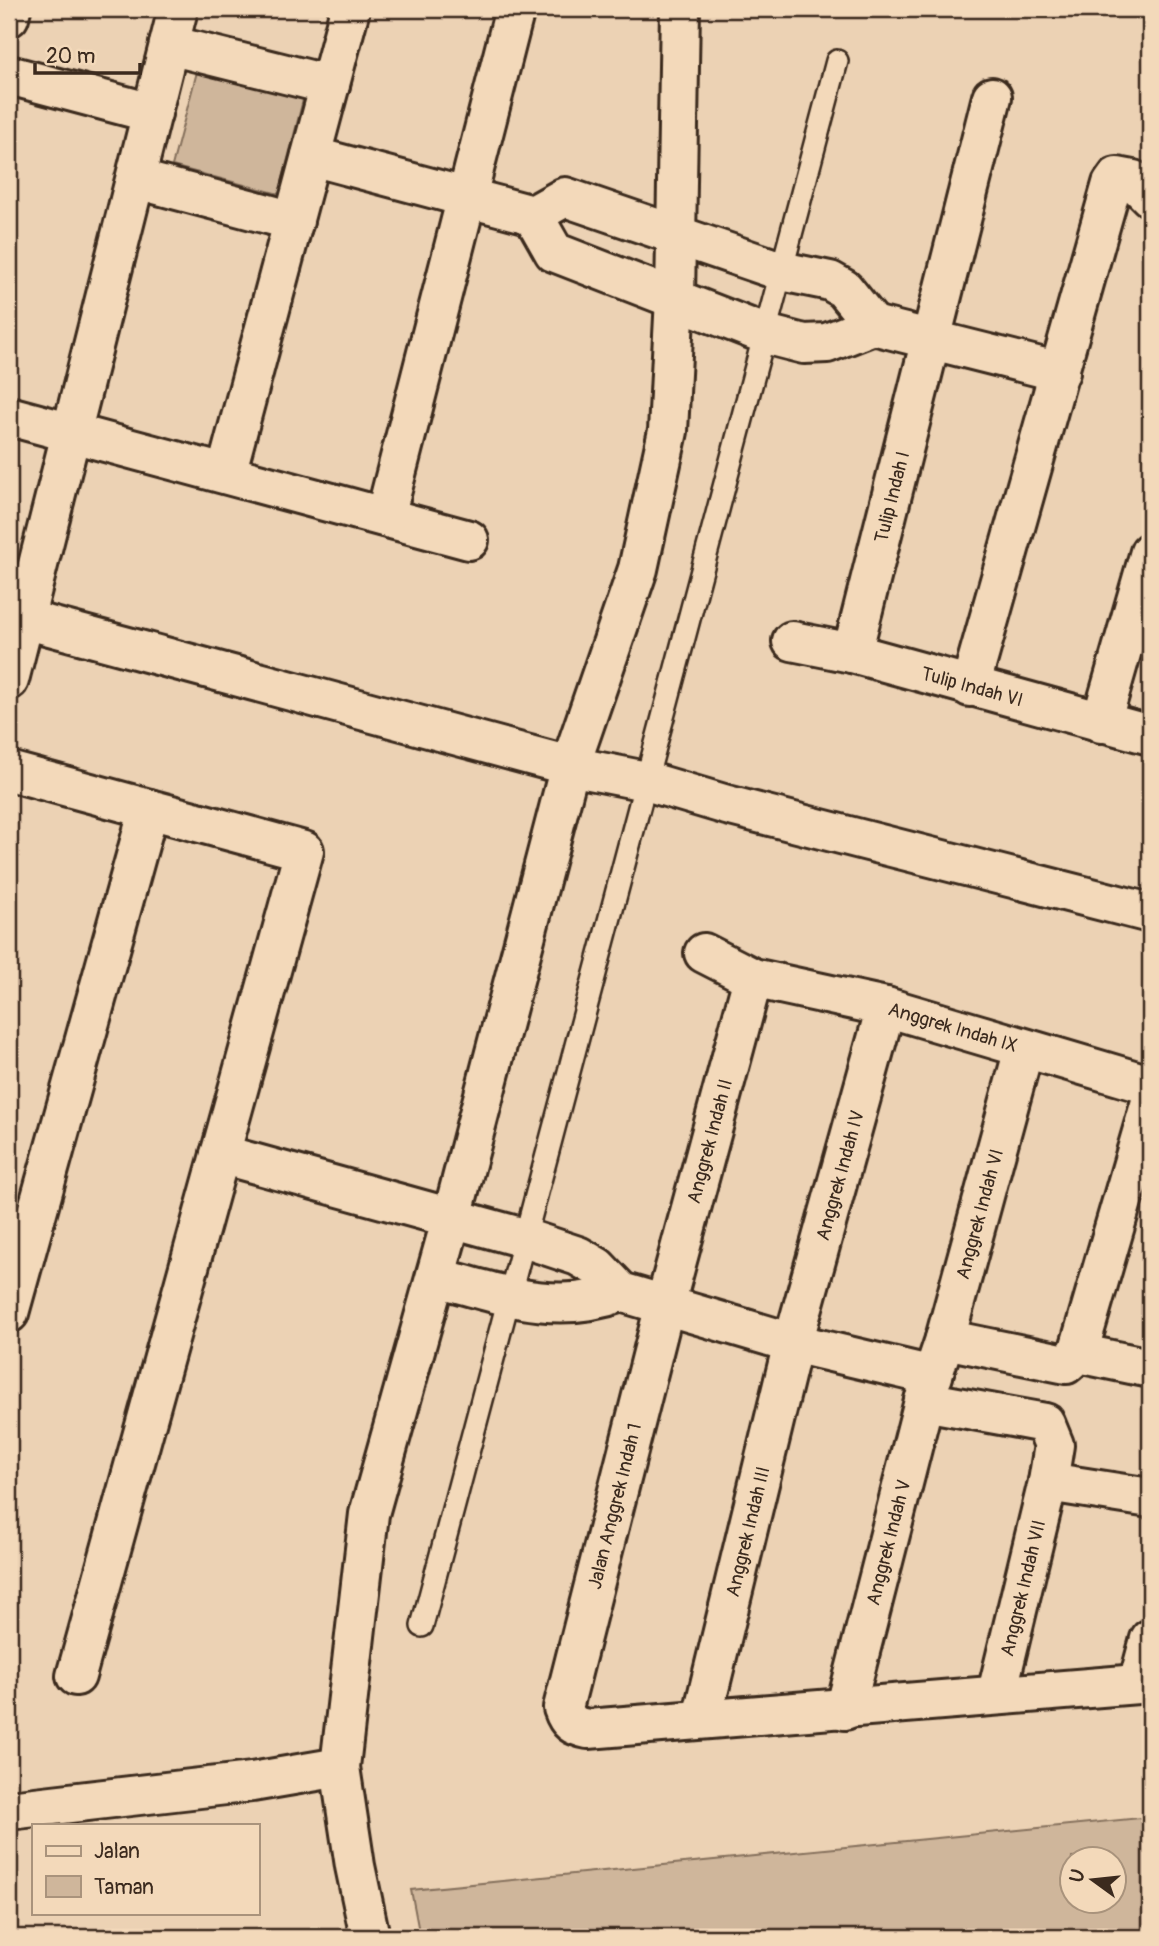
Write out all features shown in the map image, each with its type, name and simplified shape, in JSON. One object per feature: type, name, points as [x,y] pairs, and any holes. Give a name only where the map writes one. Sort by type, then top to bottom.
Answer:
[{"type":"street","points":[[9,17],[11,9]]},
{"type":"street","points":[[226,474],[351,9]]},
{"type":"street","points":[[384,517],[514,9]]},
{"type":"street","points":[[370,1937],[342,1785],[369,1514],[436,1277],[570,766],[638,569],[668,431],[676,298],[680,9]]},
{"type":"street","points":[[9,680],[17,617],[72,433],[174,27],[330,85]]},
{"type":"street","points":[[9,75],[152,113]]},
{"type":"street","name":"Tulip Indah I","points":[[852,653],[933,341],[992,97]]},
{"type":"street","points":[[311,156],[533,215],[565,197],[781,271],[830,282],[844,289],[873,325],[1060,372]]},
{"type":"street","points":[[970,687],[1112,184],[1117,177],[1133,180],[1150,197]]},
{"type":"street","points":[[136,179],[294,221]]},
{"type":"street","points":[[533,215],[554,252],[765,334],[804,344],[827,343],[873,325]]},
{"type":"street","points":[[9,416],[469,540]]},
{"type":"street","points":[[1101,723],[1150,552]]},
{"type":"street","points":[[17,617],[570,766],[646,781],[727,805],[1150,913]]},
{"type":"street","name":"Tulip Indah VI","points":[[792,641],[852,653],[1150,735]]},
{"type":"street","points":[[9,771],[304,851],[76,1676]]},
{"type":"street","points":[[9,1313],[149,809]]},
{"type":"street","name":"Anggrek Indah IX","points":[[704,953],[753,978],[886,1007],[1150,1085]]},
{"type":"street","name":"Anggrek Indah II","points":[[665,1305],[753,978]]},
{"type":"street","name":"Anggrek Indah IV","points":[[793,1343],[886,1007]]},
{"type":"street","name":"Anggrek Indah VI","points":[[929,1389],[1024,1049]]},
{"type":"street","points":[[945,1339],[1066,1364],[1078,1353],[1150,1105]]},
{"type":"street","points":[[220,1154],[451,1221],[524,1238],[578,1256],[597,1267],[621,1292],[793,1343],[929,1389]]},
{"type":"street","points":[[436,1277],[546,1304],[596,1301],[621,1292]]},
{"type":"street","name":"Jalan Anggrek Indah 1","points":[[665,1305],[563,1708],[572,1726],[588,1729],[702,1718]]},
{"type":"street","name":"Anggrek Indah III","points":[[702,1718],[793,1343]]},
{"type":"street","points":[[1078,1353],[1150,1367]]},
{"type":"street","name":"Anggrek Indah VII","points":[[929,1389],[1045,1423],[1054,1446],[1048,1482],[997,1693]]},
{"type":"street","name":"Anggrek Indah V","points":[[845,1710],[929,1389]]},
{"type":"street","points":[[1048,1482],[1150,1499]]},
{"type":"street","points":[[702,1718],[845,1710],[997,1693],[1144,1684],[1150,1639]]},
{"type":"street","points":[[9,1810],[252,1782],[342,1785]]},
{"type":"lane","points":[[422,1626],[837,61]]},
{"type":"green space","points":[[198,68],[304,96],[279,194],[172,166]]},
{"type":"green space","points":[[1150,1817],[1150,1937],[420,1937],[411,1890]]}]
